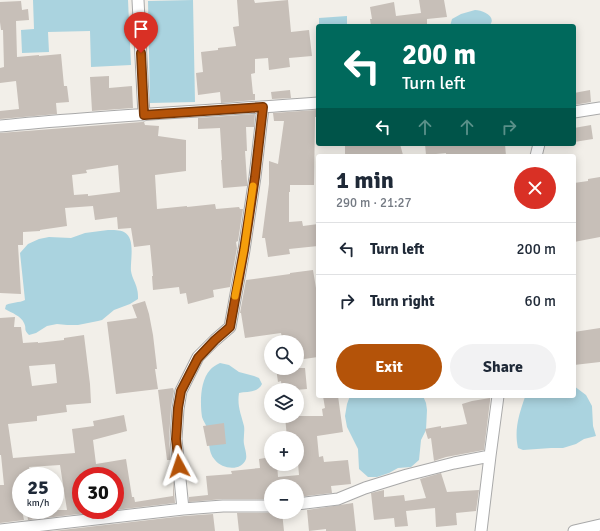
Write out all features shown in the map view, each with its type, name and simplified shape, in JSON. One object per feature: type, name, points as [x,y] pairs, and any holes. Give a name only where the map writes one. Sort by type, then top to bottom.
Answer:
[{"type":"street","points":[[138,0],[144,115]]},
{"type":"street","points":[[0,126],[316,102]]},
{"type":"street","points":[[183,509],[176,439],[178,408],[181,391],[198,358],[230,327],[255,177],[263,107]]},
{"type":"street","points":[[576,112],[600,108]]},
{"type":"street","points":[[481,531],[498,398]]},
{"type":"street","points":[[304,503],[338,499],[365,488],[407,475],[454,463],[490,456]]},
{"type":"street","points":[[0,530],[183,509],[223,506],[264,506]]},
{"type":"street","points":[[574,531],[600,525]]},
{"type":"water","points":[[33,0],[128,0],[131,65],[91,67],[90,31],[48,32],[49,52],[22,53],[21,30],[34,29]]},
{"type":"water","points":[[193,0],[195,102],[150,103],[148,1]]},
{"type":"water","points":[[475,10],[482,11],[491,17],[492,20],[490,24],[451,24],[452,19],[461,14]]},
{"type":"water","points":[[347,16],[347,24],[319,24],[319,18]]},
{"type":"water","points":[[118,230],[124,232],[130,239],[132,250],[131,271],[138,293],[138,299],[130,304],[114,310],[102,320],[78,325],[57,324],[47,326],[36,333],[29,335],[21,318],[5,309],[6,305],[25,300],[20,253],[28,244],[39,239],[49,237],[71,238],[85,233]]},
{"type":"water","points":[[220,363],[229,365],[239,372],[259,378],[262,384],[258,389],[239,393],[239,406],[244,426],[246,459],[240,466],[231,468],[218,463],[212,457],[207,428],[202,417],[201,399],[204,380],[211,369]]},
{"type":"water","points":[[576,388],[586,395],[592,406],[593,426],[596,436],[584,439],[576,444],[563,448],[523,450],[518,448],[517,441],[519,416],[525,398],[576,398]]},
{"type":"water","points":[[349,398],[424,398],[427,410],[426,430],[421,440],[419,460],[411,467],[398,468],[377,477],[368,477],[359,469],[358,449],[347,427],[345,416]]},
{"type":"building","points":[[237,0],[254,0],[255,3],[288,0],[291,32],[309,30],[312,56],[289,58],[290,67],[269,70],[268,58],[255,59],[255,73],[251,74],[255,100],[221,103],[220,92],[198,95],[196,73],[203,72],[201,52],[236,46],[233,27],[239,26]]},
{"type":"building","points":[[419,0],[444,0],[447,17],[427,19],[427,24],[371,24],[370,19],[372,19],[370,7],[394,2],[396,16],[421,13]]},
{"type":"building","points":[[21,1],[22,10],[28,9],[29,20],[16,21],[17,57],[61,54],[64,86],[67,86],[69,102],[56,103],[57,114],[0,119],[0,111],[19,109],[16,81],[0,83],[0,68],[4,67],[3,30],[1,30],[0,22],[0,2]]},
{"type":"building","points":[[109,76],[109,88],[132,86],[133,108],[92,111],[90,77]]},
{"type":"building","points":[[290,90],[291,98],[272,99],[271,92]]},
{"type":"building","points":[[590,90],[591,102],[576,105],[576,93]]},
{"type":"building","points":[[316,110],[314,185],[290,185],[289,222],[302,221],[303,226],[316,224],[316,246],[289,249],[290,254],[268,257],[265,238],[262,238],[269,184],[269,161],[278,164],[284,121],[274,121],[273,113]]},
{"type":"building","points":[[255,114],[254,127],[246,127],[247,151],[245,151],[247,186],[223,188],[220,128],[198,129],[198,118]]},
{"type":"building","points":[[144,122],[145,125],[159,126],[158,136],[186,140],[186,171],[155,175],[157,209],[215,204],[216,209],[239,207],[240,209],[243,209],[238,241],[236,242],[237,248],[230,287],[213,290],[214,297],[188,304],[186,293],[180,294],[179,287],[153,290],[150,245],[134,247],[131,228],[118,229],[117,217],[95,220],[93,206],[65,208],[67,226],[40,231],[23,232],[23,245],[18,245],[21,294],[0,293],[0,133]],"holes":[[[118,165],[120,192],[88,196],[88,194],[74,195],[72,175],[87,173],[86,170]]]},
{"type":"building","points":[[591,125],[593,139],[576,142],[576,128]]},
{"type":"building","points":[[345,146],[401,146],[403,154],[345,154]]},
{"type":"building","points":[[425,146],[505,146],[506,154],[446,153],[426,154]]},
{"type":"building","points":[[600,177],[600,237],[576,242],[576,183],[588,181],[588,179]]},
{"type":"building","points":[[313,270],[316,288],[316,357],[304,359],[304,335],[281,335],[281,333],[245,338],[240,313],[246,280]]},
{"type":"building","points":[[145,301],[153,335],[158,389],[116,394],[107,322],[137,318],[132,305]]},
{"type":"building","points":[[15,317],[14,327],[21,327],[23,343],[64,340],[64,338],[84,335],[91,403],[66,405],[67,412],[37,416],[37,421],[8,424],[13,458],[75,453],[72,429],[94,426],[93,421],[124,415],[127,431],[93,440],[96,464],[126,459],[132,497],[134,497],[135,502],[173,496],[173,477],[175,503],[124,509],[124,467],[72,467],[72,515],[64,516],[64,510],[67,510],[64,491],[64,467],[60,467],[60,465],[12,467],[12,519],[24,520],[0,523],[0,485],[4,485],[0,455],[0,318]],"holes":[[[55,364],[57,383],[32,386],[29,366]]]},
{"type":"building","points":[[600,328],[600,362],[576,365],[576,332]]},
{"type":"building","points":[[305,368],[307,389],[304,389],[304,383],[278,382],[277,375],[304,375]]},
{"type":"building","points":[[173,388],[174,391],[171,408],[169,439],[171,460],[167,460],[158,390]]},
{"type":"building","points":[[323,398],[338,398],[343,432],[317,436],[319,457],[323,456],[324,462],[348,460],[351,484],[331,486],[332,493],[304,496],[304,479],[264,479],[264,499],[223,499],[189,502],[189,497],[208,495],[206,476],[232,474],[231,471],[260,468],[259,459],[264,458],[264,471],[278,471],[278,477],[299,475],[299,471],[304,471],[304,431],[286,431],[286,423],[304,423],[304,416],[323,416],[322,409],[325,408]]},
{"type":"building","points":[[490,398],[484,450],[446,457],[434,461],[431,438],[428,439],[425,429],[467,424],[462,404]]},
{"type":"building","points":[[224,423],[226,444],[207,446],[203,426]]},
{"type":"building","points":[[441,473],[447,492],[479,490],[476,511],[456,513],[457,525],[436,527],[435,508],[406,511],[408,526],[395,527],[394,518],[374,520],[371,493],[384,490],[384,497],[404,495],[405,501],[426,498],[420,479]]},
{"type":"building","points":[[353,503],[356,531],[326,531],[326,529],[309,531],[307,510]]},
{"type":"building","points":[[237,513],[264,513],[264,519],[283,519],[284,531],[239,531]]},
{"type":"building","points":[[213,514],[215,531],[53,531],[184,516]]},
{"type":"slow traffic","points":[[235,296],[244,250],[253,186]]},
{"type":"route","points":[[141,53],[144,115],[263,107],[255,177],[230,327],[198,358],[181,391],[178,408],[176,439],[179,466]]}]
